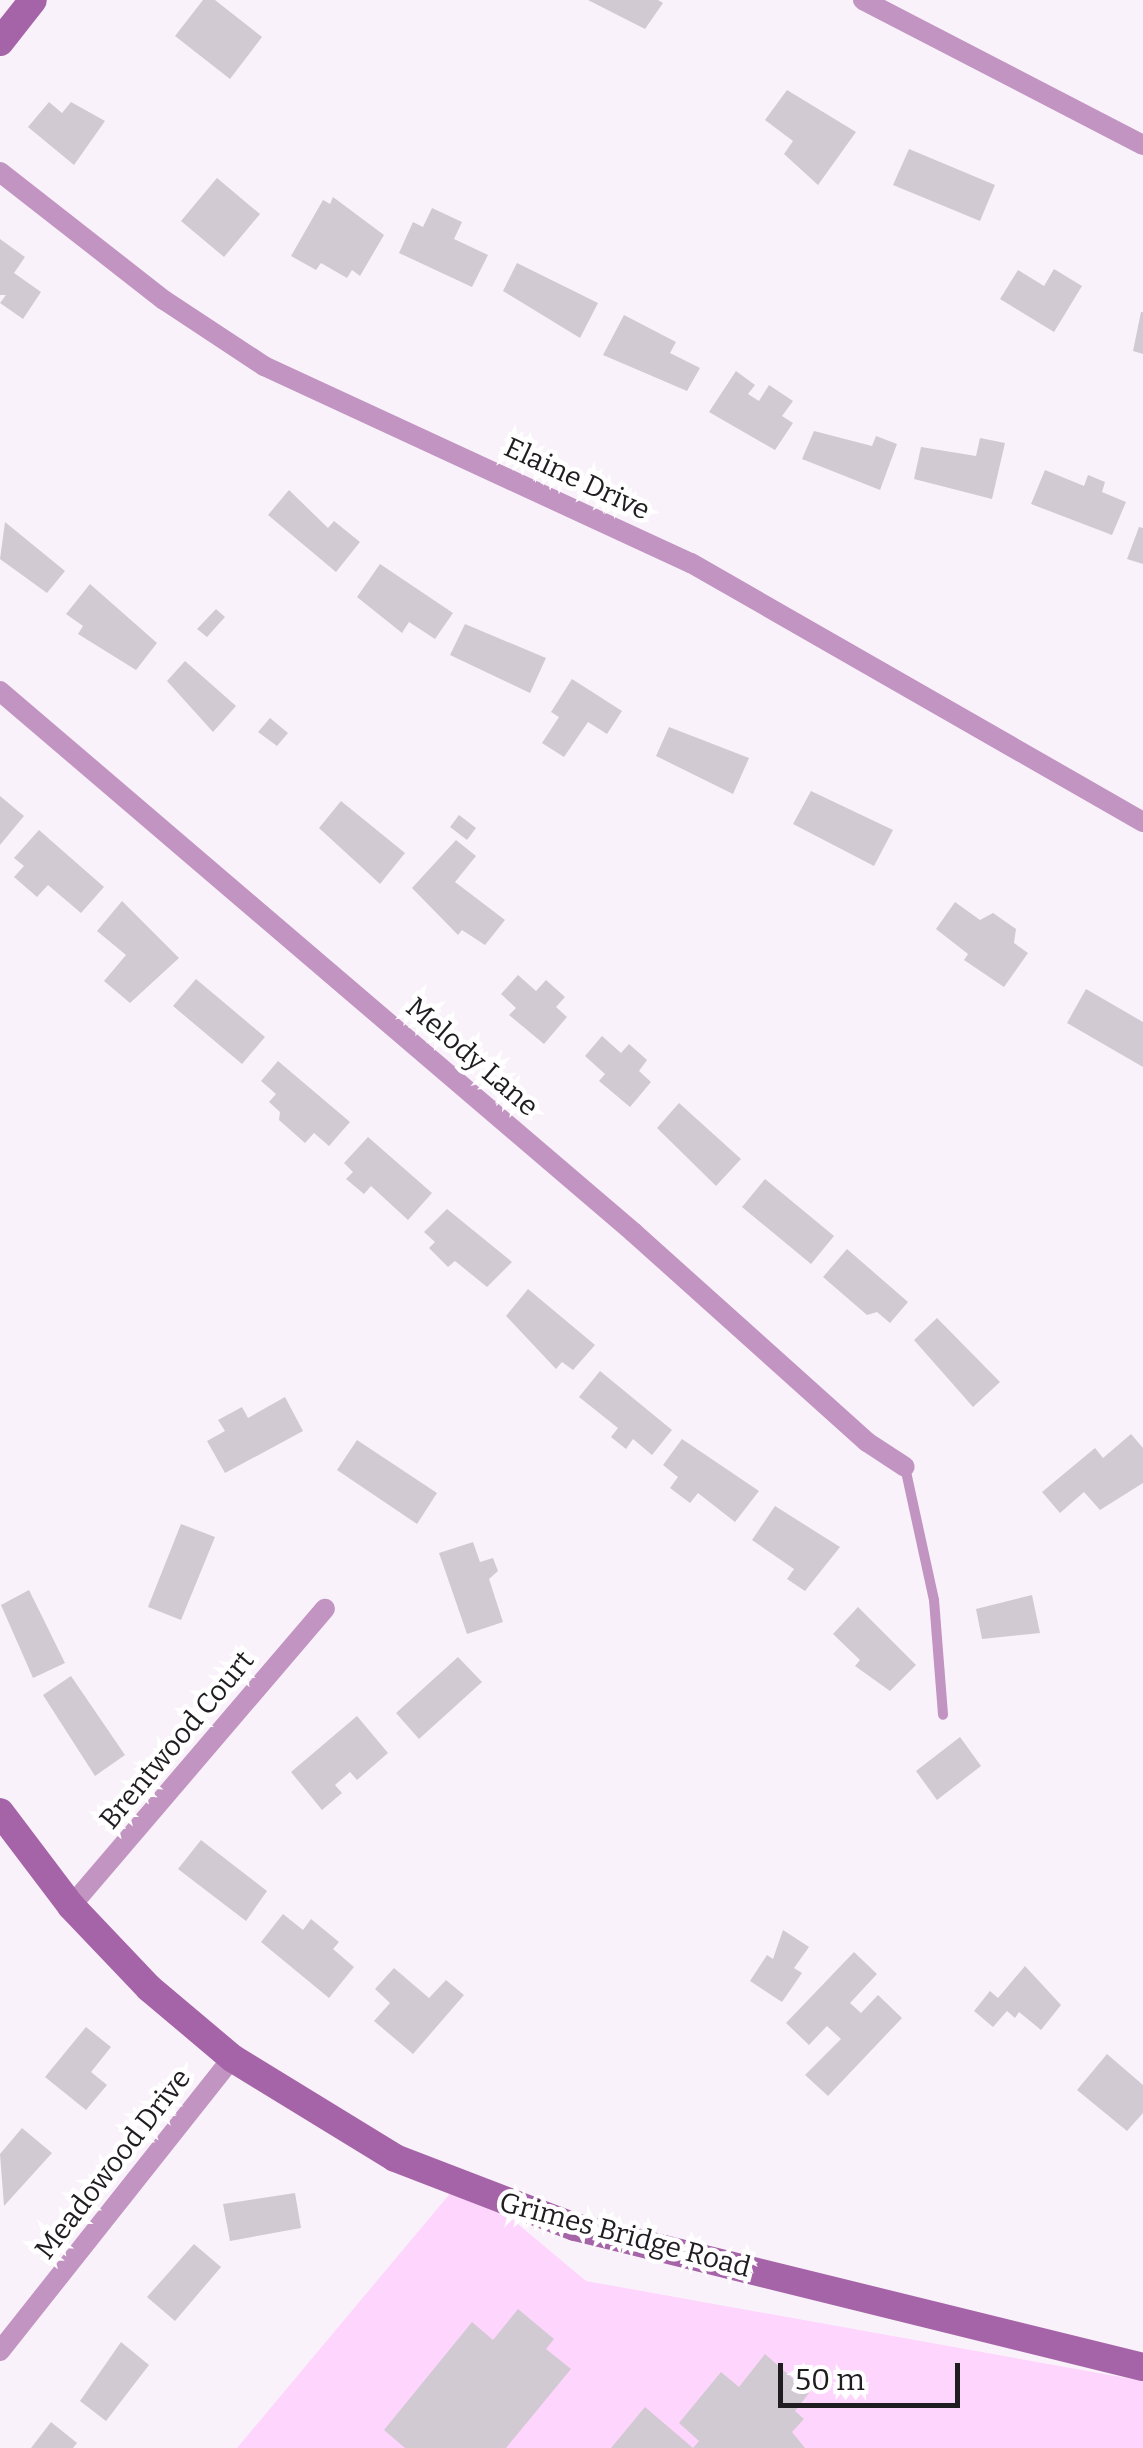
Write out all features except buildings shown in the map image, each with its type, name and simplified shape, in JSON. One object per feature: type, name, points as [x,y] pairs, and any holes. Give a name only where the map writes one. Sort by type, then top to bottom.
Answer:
[{"type":"street","points":[[0,42],[33,0]]},
{"type":"street","points":[[863,0],[1143,145]]},
{"type":"street","name":"Elaine Drive","points":[[0,172],[164,300],[264,366],[356,414],[551,495],[690,563],[1143,822]]},
{"type":"street","name":"Melody Lane","points":[[0,690],[528,1141],[867,1442],[905,1467]]},
{"type":"street","name":"Brentwood Court","points":[[71,1906],[325,1609]]},
{"type":"street","name":"Grimes Bridge Road","points":[[0,1812],[71,1906],[149,1988],[232,2058],[395,2158],[520,2209],[1143,2367]]},
{"type":"street","name":"Meadowood Drive","points":[[0,2351],[232,2058]]},
{"type":"lane","points":[[905,1467],[934,1600],[943,1715]]},
{"type":"shaded area","points":[[463,2178],[586,2281],[1143,2381],[1143,2448],[237,2448]]}]
